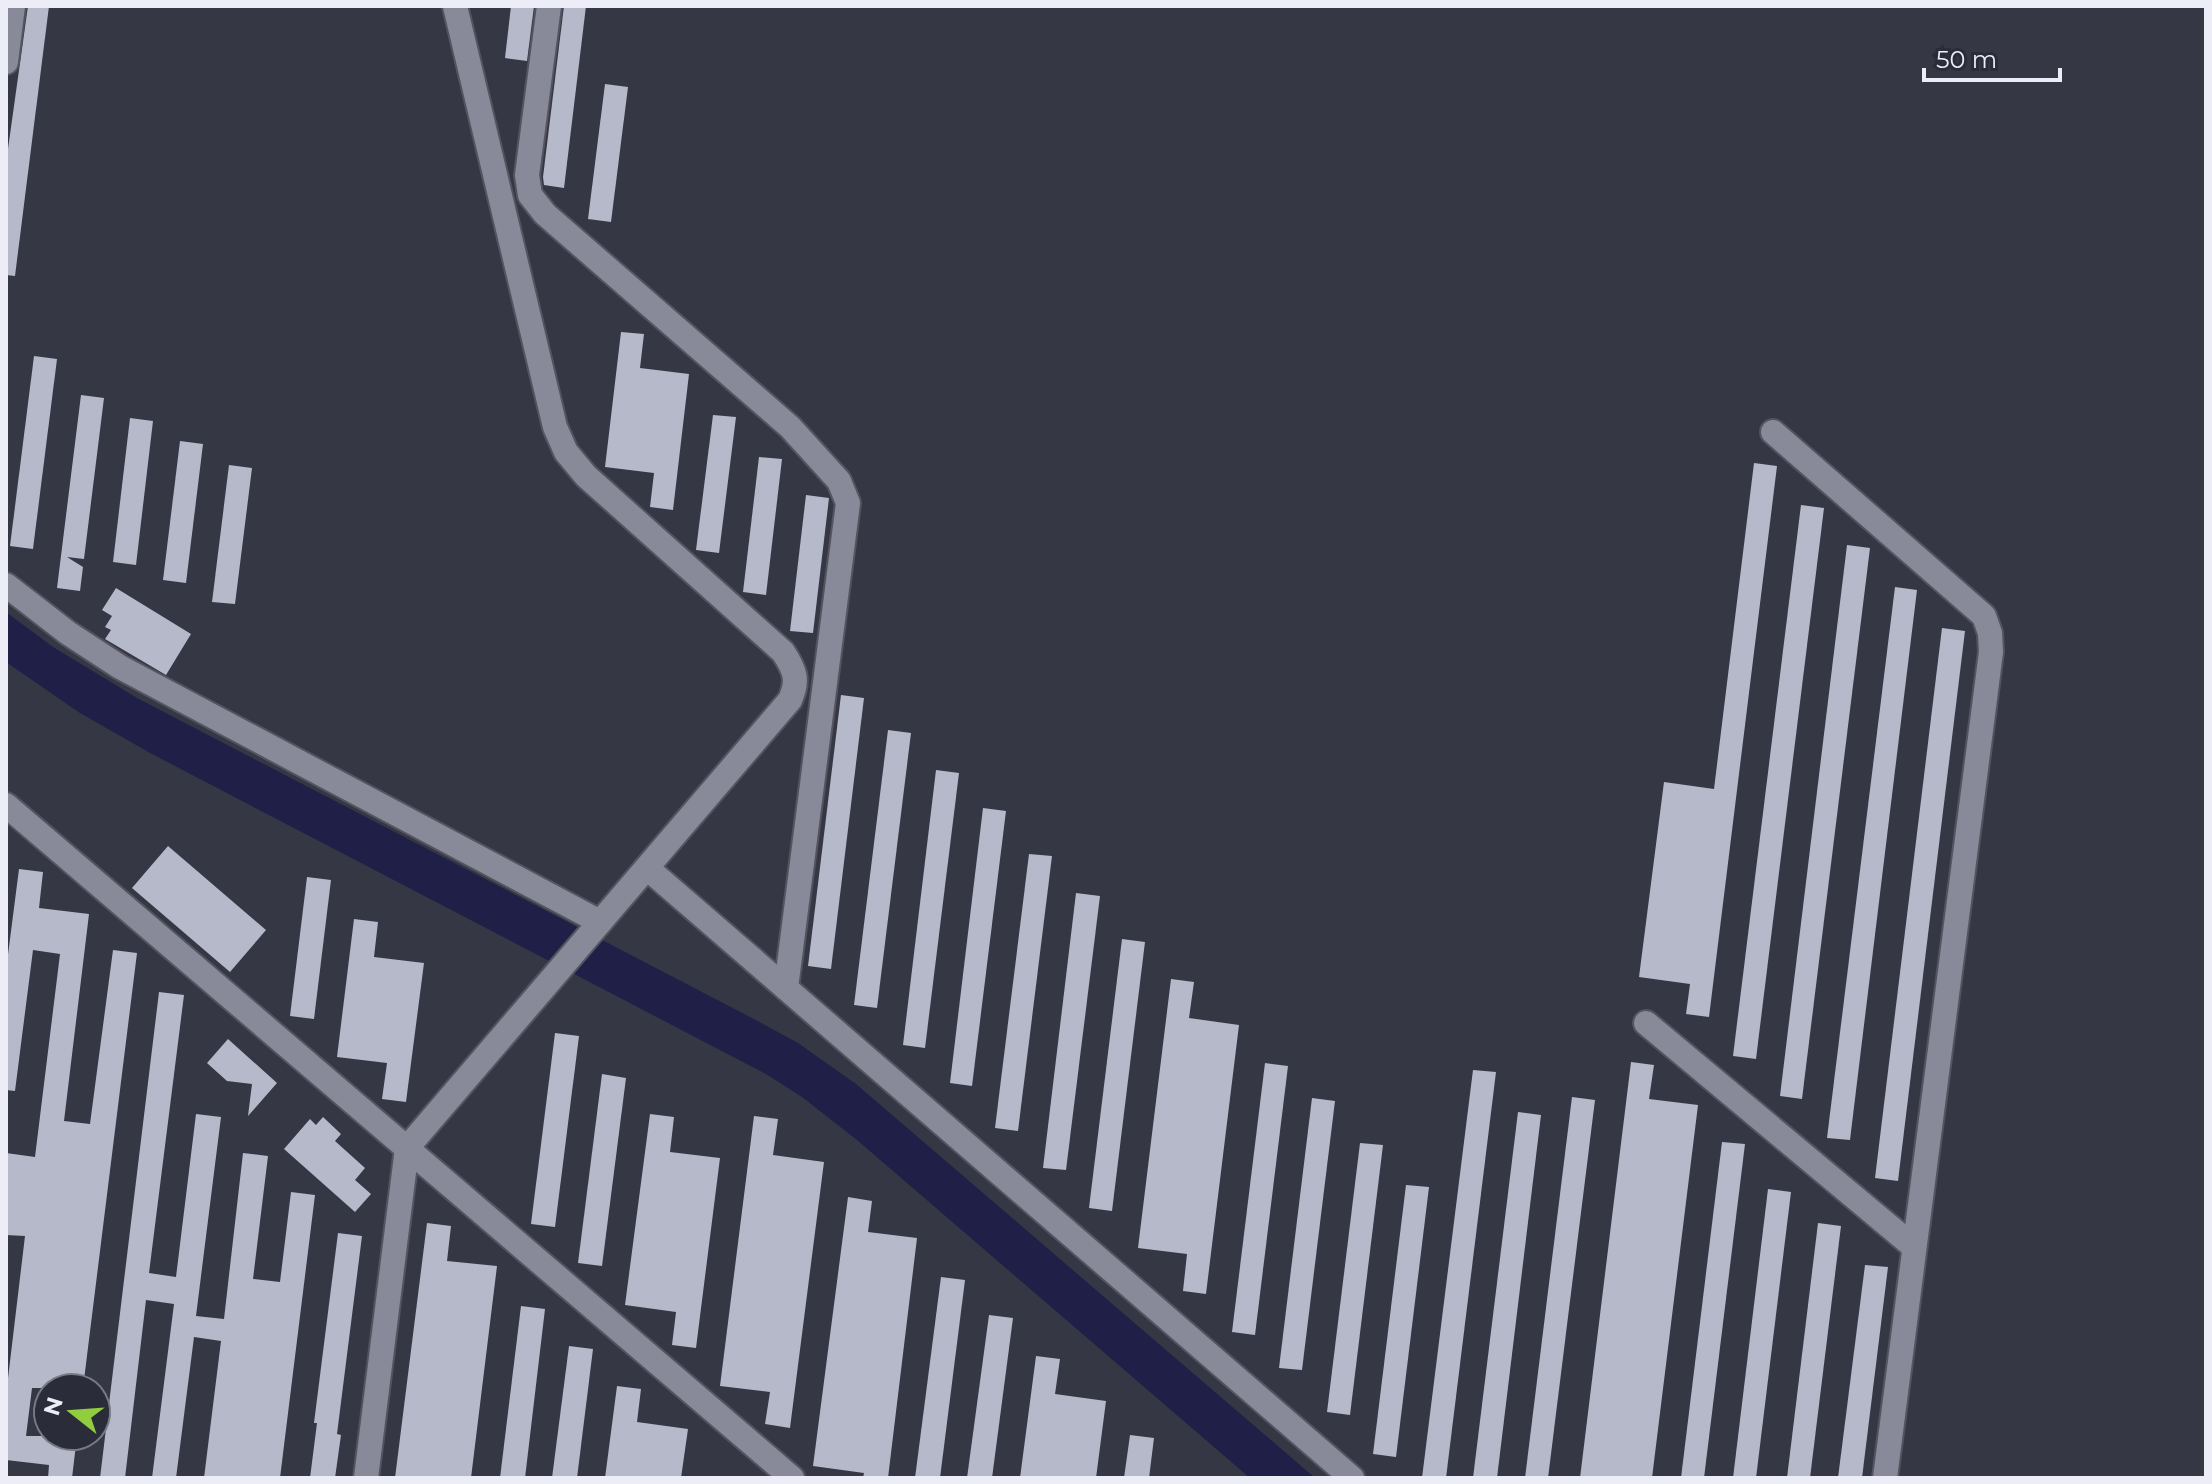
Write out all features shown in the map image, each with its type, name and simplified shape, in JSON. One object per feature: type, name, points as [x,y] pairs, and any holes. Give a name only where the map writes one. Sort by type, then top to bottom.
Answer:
[{"type":"lane","points":[[6,62],[13,6]]},
{"type":"lane","points":[[366,1478],[407,1148],[790,700],[797,684],[794,669],[783,652],[586,476],[566,452],[555,427],[455,6]]},
{"type":"lane","points":[[549,6],[527,175],[530,195],[545,214],[790,427],[839,481],[848,503],[786,988]]},
{"type":"lane","points":[[1773,432],[1984,616],[1990,633],[1991,652],[1885,1478]]},
{"type":"lane","points":[[6,585],[68,633],[120,667],[595,927]]},
{"type":"lane","points":[[6,805],[792,1478]]},
{"type":"lane","points":[[647,868],[1352,1478]]},
{"type":"lane","points":[[1646,1023],[1914,1247]]},
{"type":"shaded area","points":[[6,612],[53,647],[137,698],[798,1043],[856,1084],[1315,1478],[1250,1478],[857,1140],[802,1097],[766,1074],[152,754],[80,713],[6,662]]},
{"type":"building","points":[[28,6],[49,6],[15,276],[6,275],[6,163]]},
{"type":"building","points":[[511,6],[534,6],[527,61],[505,58]]},
{"type":"building","points":[[564,6],[586,6],[564,188],[544,185],[543,177]]},
{"type":"building","points":[[605,84],[628,87],[611,222],[588,219]]},
{"type":"building","points":[[621,332],[644,334],[640,368],[689,374],[673,510],[650,507],[654,473],[605,467]]},
{"type":"building","points":[[34,356],[57,359],[33,549],[10,546]]},
{"type":"building","points":[[81,395],[104,398],[84,559],[67,557],[83,567],[80,591],[57,588]]},
{"type":"building","points":[[713,415],[736,417],[719,553],[696,550]]},
{"type":"building","points":[[130,418],[153,421],[136,565],[113,562]]},
{"type":"building","points":[[180,441],[203,444],[186,583],[163,580]]},
{"type":"building","points":[[759,457],[782,459],[766,595],[743,592]]},
{"type":"building","points":[[1754,463],[1777,466],[1709,1017],[1686,1014],[1690,984],[1639,977],[1664,782],[1714,789]]},
{"type":"building","points":[[229,465],[252,468],[235,604],[212,602]]},
{"type":"building","points":[[806,495],[829,498],[813,633],[790,631]]},
{"type":"building","points":[[1801,505],[1824,508],[1756,1059],[1733,1056]]},
{"type":"building","points":[[1847,545],[1870,548],[1802,1099],[1780,1096]]},
{"type":"building","points":[[1895,587],[1917,590],[1850,1140],[1827,1138]]},
{"type":"building","points":[[116,588],[191,634],[166,675],[105,639],[111,630],[105,627],[112,616],[102,610]]},
{"type":"building","points":[[1942,628],[1965,631],[1898,1181],[1875,1178]]},
{"type":"building","points":[[841,695],[864,698],[831,969],[808,966]]},
{"type":"building","points":[[888,730],[911,733],[877,1008],[854,1005]]},
{"type":"building","points":[[936,770],[959,773],[925,1048],[903,1045]]},
{"type":"building","points":[[983,808],[1006,811],[972,1086],[950,1083]]},
{"type":"building","points":[[168,846],[266,930],[230,972],[132,888]]},
{"type":"building","points":[[1029,854],[1052,856],[1018,1131],[995,1128]]},
{"type":"building","points":[[19,869],[43,872],[39,908],[89,914],[64,1121],[90,1124],[113,950],[137,953],[85,1372],[32,1372],[26,1436],[32,1436],[32,1452],[75,1452],[72,1478],[48,1478],[49,1465],[6,1460],[6,1395],[25,1236],[6,1235],[6,1153],[35,1157],[60,954],[33,950],[15,1091],[6,1090],[6,970]]},
{"type":"building","points":[[307,877],[331,880],[314,1019],[290,1016]]},
{"type":"building","points":[[1076,893],[1100,896],[1066,1170],[1043,1168]]},
{"type":"building","points":[[354,919],[378,922],[374,957],[424,963],[406,1102],[382,1099],[387,1063],[337,1057]]},
{"type":"building","points":[[1122,939],[1145,942],[1112,1211],[1089,1208]]},
{"type":"building","points":[[1171,979],[1194,982],[1189,1018],[1239,1025],[1206,1294],[1183,1291],[1187,1254],[1138,1248]]},
{"type":"building","points":[[159,992],[184,995],[149,1273],[176,1277],[196,1114],[221,1117],[196,1316],[224,1319],[243,1153],[268,1156],[253,1279],[280,1282],[291,1192],[315,1195],[280,1478],[204,1478],[221,1341],[194,1337],[176,1478],[152,1478],[174,1304],[146,1300],[125,1478],[100,1478],[103,1452],[112,1452],[112,1379]]},
{"type":"building","points":[[555,1033],[579,1036],[555,1227],[531,1224]]},
{"type":"building","points":[[228,1039],[277,1083],[248,1116],[252,1084],[227,1081],[207,1063]]},
{"type":"building","points":[[1631,1062],[1654,1065],[1649,1099],[1698,1105],[1652,1478],[1580,1478]]},
{"type":"building","points":[[1265,1063],[1288,1066],[1255,1335],[1232,1332]]},
{"type":"building","points":[[1473,1070],[1496,1072],[1446,1478],[1422,1478]]},
{"type":"building","points":[[602,1074],[626,1078],[602,1266],[578,1263]]},
{"type":"building","points":[[1572,1097],[1595,1100],[1548,1478],[1525,1478]]},
{"type":"building","points":[[1312,1098],[1335,1101],[1302,1370],[1279,1368]]},
{"type":"building","points":[[1518,1112],[1541,1115],[1497,1478],[1473,1478]]},
{"type":"building","points":[[650,1114],[674,1117],[670,1152],[720,1158],[696,1348],[672,1345],[676,1312],[625,1305]]},
{"type":"building","points":[[754,1116],[778,1119],[773,1155],[824,1162],[790,1428],[765,1424],[770,1392],[720,1386]]},
{"type":"building","points":[[323,1117],[341,1134],[335,1141],[365,1168],[355,1180],[371,1194],[355,1212],[284,1149],[310,1119],[316,1125]]},
{"type":"building","points":[[1722,1142],[1745,1144],[1704,1478],[1681,1478]]},
{"type":"building","points":[[1360,1143],[1383,1145],[1350,1415],[1327,1412]]},
{"type":"building","points":[[1406,1185],[1429,1187],[1396,1457],[1373,1454]]},
{"type":"building","points":[[1768,1189],[1791,1192],[1756,1478],[1733,1478]]},
{"type":"building","points":[[848,1197],[872,1201],[868,1232],[917,1238],[888,1478],[863,1478],[864,1473],[813,1466]]},
{"type":"building","points":[[427,1223],[451,1226],[447,1261],[497,1266],[471,1478],[395,1478]]},
{"type":"building","points":[[1818,1223],[1841,1226],[1810,1478],[1787,1478]]},
{"type":"building","points":[[338,1233],[362,1236],[337,1434],[341,1435],[335,1478],[310,1478],[317,1423],[314,1423]]},
{"type":"building","points":[[1865,1265],[1888,1267],[1862,1478],[1838,1478]]},
{"type":"building","points":[[941,1277],[965,1280],[940,1478],[915,1478]]},
{"type":"building","points":[[521,1306],[545,1309],[525,1478],[500,1478]]},
{"type":"building","points":[[989,1315],[1013,1318],[992,1478],[967,1478]]},
{"type":"building","points":[[569,1346],[593,1349],[577,1478],[552,1478]]},
{"type":"building","points":[[1036,1356],[1060,1359],[1055,1394],[1106,1401],[1096,1478],[1020,1478]]},
{"type":"building","points":[[617,1386],[641,1389],[637,1422],[688,1429],[681,1478],[605,1478]]},
{"type":"building","points":[[1130,1435],[1154,1438],[1149,1478],[1124,1478]]}]
